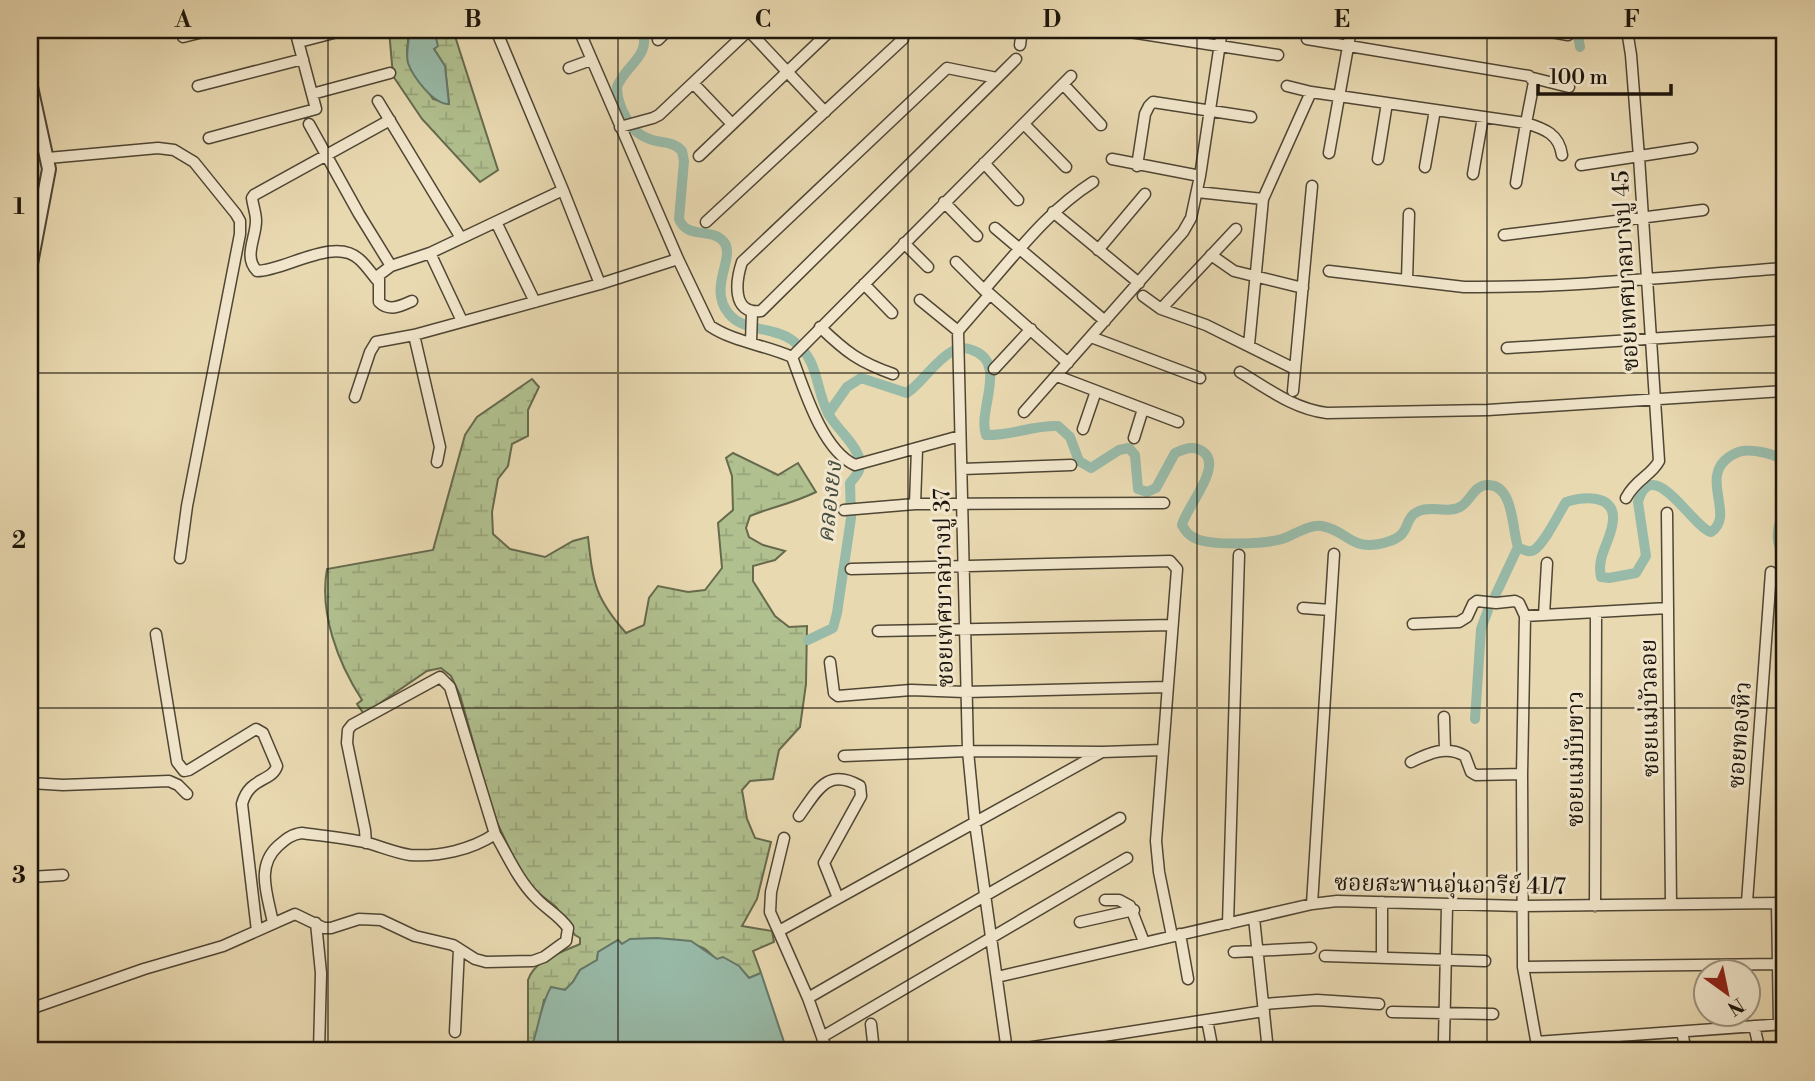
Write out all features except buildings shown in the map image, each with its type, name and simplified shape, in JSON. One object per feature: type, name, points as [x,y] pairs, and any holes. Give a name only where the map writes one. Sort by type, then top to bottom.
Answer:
[{"type":"street","points":[[183,37],[211,30]]},
{"type":"street","points":[[209,138],[316,109],[295,30]]},
{"type":"street","points":[[299,42],[345,30]]},
{"type":"street","points":[[496,30],[600,284]]},
{"type":"street","points":[[579,30],[678,259],[710,326],[751,342],[796,352]]},
{"type":"street","points":[[658,40],[668,30]]},
{"type":"street","points":[[622,126],[659,115],[748,30],[825,112]]},
{"type":"street","points":[[699,156],[831,30]]},
{"type":"street","points":[[1020,45],[1022,30]]},
{"type":"street","points":[[1118,30],[1278,55]]},
{"type":"street","points":[[1024,412],[1183,232],[1191,218],[1222,30]]},
{"type":"street","points":[[1329,153],[1351,30]]},
{"type":"street","points":[[1540,30],[1568,35]]},
{"type":"street","name":"ซอยเทศบาลบางปู 45","points":[[1626,498],[1632,486],[1655,468],[1659,461],[1639,157],[1627,30]]},
{"type":"street","points":[[706,222],[903,39]]},
{"type":"street","points":[[1307,39],[1533,78],[1569,87]]},
{"type":"street","points":[[198,86],[303,59]]},
{"type":"street","points":[[997,78],[947,68],[742,262],[736,281],[739,301],[745,309],[752,312],[761,311],[997,78],[1016,59]]},
{"type":"street","points":[[569,68],[592,60]]},
{"type":"street","points":[[312,94],[390,73]]},
{"type":"street","points":[[1516,183],[1535,82],[1533,78]]},
{"type":"street","points":[[796,352],[1067,80],[1101,125]]},
{"type":"street","points":[[30,82],[48,158],[48,178],[30,269]]},
{"type":"street","points":[[693,83],[732,124]]},
{"type":"street","points":[[1287,86],[1311,92],[1526,123],[1553,134],[1558,140],[1562,155]]},
{"type":"street","points":[[1249,345],[1263,199],[1311,92]]},
{"type":"street","points":[[378,101],[461,238]]},
{"type":"street","points":[[1137,166],[1149,106],[1160,102],[1251,117]]},
{"type":"street","points":[[1378,159],[1387,103]]},
{"type":"street","points":[[1425,167],[1435,110]]},
{"type":"street","points":[[1473,174],[1483,117]]},
{"type":"street","points":[[377,280],[358,257],[344,253],[320,253],[260,272],[252,266],[251,245],[256,225],[252,196],[390,120]]},
{"type":"street","points":[[309,124],[391,266]]},
{"type":"street","points":[[1024,124],[1066,167]]},
{"type":"street","points":[[48,158],[158,148],[174,150],[194,162],[240,221],[238,245],[187,506],[180,558]]},
{"type":"street","points":[[1581,165],[1692,148]]},
{"type":"street","points":[[1112,159],[1137,166],[1200,176]]},
{"type":"street","points":[[984,163],[1018,200]]},
{"type":"street","points":[[920,300],[958,331],[1019,250],[1053,212],[1093,182]]},
{"type":"street","points":[[1293,391],[1312,186]]},
{"type":"street","points":[[412,301],[398,308],[383,306],[378,296],[379,275],[391,266],[430,253],[563,190]]},
{"type":"street","points":[[1197,192],[1263,199]]},
{"type":"street","points":[[1098,250],[1145,194]]},
{"type":"street","points":[[944,202],[977,236]]},
{"type":"street","points":[[1504,234],[1703,210]]},
{"type":"street","points":[[1053,212],[1139,283]]},
{"type":"street","points":[[1407,280],[1409,214]]},
{"type":"street","points":[[496,222],[535,302]]},
{"type":"street","points":[[995,228],[1105,321]]},
{"type":"street","points":[[1161,309],[1236,229]]},
{"type":"street","points":[[904,243],[928,267]]},
{"type":"street","points":[[430,253],[462,321]]},
{"type":"street","points":[[1211,255],[1234,271],[1303,288]]},
{"type":"street","points":[[355,397],[374,344],[600,284],[678,259]]},
{"type":"street","points":[[956,262],[1068,363]]},
{"type":"street","points":[[1329,271],[1484,287],[1594,283],[1785,268]]},
{"type":"street","points":[[864,284],[892,313]]},
{"type":"street","points":[[1143,296],[1161,309],[1206,325],[1295,369]]},
{"type":"street","points":[[751,342],[752,312]]},
{"type":"street","points":[[820,327],[851,356],[893,374]]},
{"type":"street","points":[[995,369],[1031,329]]},
{"type":"street","points":[[1507,348],[1785,330]]},
{"type":"street","name":"ซอยเทศบาลบางปู 37","points":[[958,331],[968,751],[975,823],[1007,1051]]},
{"type":"street","points":[[414,335],[440,447],[437,462]]},
{"type":"street","points":[[1091,337],[1200,378]]},
{"type":"street","points":[[796,352],[808,400],[823,430],[845,461],[855,465],[867,464],[960,436]]},
{"type":"street","points":[[1240,372],[1297,407],[1327,413],[1488,410],[1785,391]]},
{"type":"street","points":[[1057,376],[1178,422]]},
{"type":"street","points":[[1083,429],[1096,391]]},
{"type":"street","points":[[1134,438],[1143,410]]},
{"type":"street","points":[[915,504],[917,449]]},
{"type":"street","points":[[962,469],[1071,465]]},
{"type":"street","points":[[847,510],[915,504],[1164,503]]},
{"type":"street","name":"ซอยแม่บัวลอย","points":[[1667,513],[1671,904]]},
{"type":"street","points":[[1312,904],[1334,554]]},
{"type":"street","points":[[1228,924],[1239,555]]},
{"type":"street","points":[[851,569],[1170,561],[1177,569],[1157,856],[1188,979]]},
{"type":"street","points":[[1544,615],[1547,563]]},
{"type":"street","name":"ซอยทองหิว","points":[[1747,902],[1771,572]]},
{"type":"street","points":[[1413,624],[1458,622],[1467,617],[1477,601],[1496,603],[1515,600],[1525,616],[1523,967],[1537,1046],[1608,1037],[1730,1028]]},
{"type":"street","points":[[1303,608],[1330,610]]},
{"type":"street","points":[[1525,616],[1668,608]]},
{"type":"street","name":"ซอยแม่บับขาว","points":[[1595,906],[1596,613]]},
{"type":"street","points":[[878,631],[1172,625]]},
{"type":"street","points":[[156,634],[180,768],[189,770],[256,729],[262,733],[276,766],[273,773],[253,783],[242,804],[257,931]]},
{"type":"street","points":[[830,662],[834,693],[838,696],[911,691],[1167,687]]},
{"type":"street","points":[[30,1009],[144,969],[205,952],[295,914],[324,928],[349,921],[371,918],[381,920],[415,936],[459,949],[475,960],[486,962],[526,962],[544,957],[568,939],[568,928],[563,920],[538,901],[521,881],[495,834],[450,687],[440,677],[348,730],[347,743],[366,843]]},
{"type":"street","points":[[1444,717],[1445,750]]},
{"type":"street","points":[[844,756],[968,751],[1163,750]]},
{"type":"street","points":[[1411,762],[1445,750],[1465,756],[1471,772],[1476,775],[1522,774]]},
{"type":"street","points":[[779,931],[1102,752]]},
{"type":"street","points":[[799,816],[821,786],[829,781],[848,779],[860,786],[861,796],[824,863],[838,898]]},
{"type":"street","points":[[30,783],[63,785],[169,781],[187,794]]},
{"type":"street","points":[[808,998],[1120,818]]},
{"type":"street","points":[[273,923],[264,871],[270,854],[294,834],[366,843],[408,855],[442,854],[484,842],[495,834]]},
{"type":"street","points":[[784,838],[771,892],[770,912],[808,998],[827,1051]]},
{"type":"street","points":[[822,1037],[1128,858]]},
{"type":"street","points":[[30,877],[63,875]]},
{"type":"street","points":[[1105,900],[1125,902],[1134,910],[1144,942]]},
{"type":"street","name":"ซอยสะพานอุ่นอารีย์ 41/7","points":[[997,977],[1312,904],[1337,901],[1447,906],[1781,903]]},
{"type":"street","points":[[1382,902],[1382,958]]},
{"type":"street","points":[[1762,1025],[1782,1024],[1781,903]]},
{"type":"street","points":[[1444,1040],[1447,906]]},
{"type":"street","points":[[1080,922],[1134,910]]},
{"type":"street","points":[[1254,918],[1268,1051]]},
{"type":"street","points":[[316,923],[321,973],[319,1051]]},
{"type":"street","points":[[1234,952],[1311,948]]},
{"type":"street","points":[[455,1032],[459,949]]},
{"type":"street","points":[[1325,956],[1485,961]]},
{"type":"street","points":[[1523,967],[1781,964]]},
{"type":"street","points":[[1007,1051],[1207,1020],[1264,1008],[1329,1000],[1379,1004]]},
{"type":"street","points":[[1392,1012],[1493,1014]]},
{"type":"street","points":[[1207,1020],[1213,1051]]},
{"type":"street","points":[[871,1024],[874,1051]]},
{"type":"street","points":[[1754,1028],[1760,1051]]},
{"type":"street","points":[[1682,1032],[1686,1051]]},
{"type":"street","points":[[1608,1037],[1611,1051]]},
{"type":"green space","points":[[389,30],[409,30],[409,64],[433,99],[449,104],[445,66],[434,49],[434,30],[453,30],[498,170],[480,182],[422,119],[393,76]]},
{"type":"green space","points":[[532,379],[539,387],[528,410],[528,436],[512,444],[508,466],[498,479],[492,512],[493,534],[510,549],[545,557],[573,541],[588,537],[597,589],[608,610],[626,633],[644,625],[649,598],[658,586],[688,592],[705,590],[722,568],[718,523],[733,510],[732,476],[726,458],[733,453],[778,475],[798,463],[816,492],[750,516],[746,528],[749,537],[763,545],[785,551],[775,560],[753,566],[753,581],[775,616],[789,627],[807,626],[806,684],[800,727],[779,750],[773,779],[750,781],[742,790],[747,819],[755,838],[771,842],[757,899],[742,926],[772,931],[774,942],[753,951],[761,973],[749,978],[737,967],[716,959],[705,949],[695,945],[662,939],[639,939],[622,944],[618,940],[598,952],[597,960],[580,970],[565,990],[544,1000],[537,1035],[530,1051],[470,1051],[522,1049],[528,1043],[528,980],[531,973],[542,962],[580,944],[580,938],[575,935],[556,907],[531,887],[519,869],[494,816],[460,695],[451,676],[441,668],[427,671],[364,714],[357,704],[362,700],[338,654],[328,620],[325,586],[327,569],[433,550],[465,435],[477,417]]},
{"type":"shaded area","points":[[409,30],[434,30],[438,46],[434,49],[445,66],[449,104],[431,95],[411,69],[407,55]]},
{"type":"shaded area","points":[[630,939],[691,941],[717,959],[723,957],[739,966],[749,978],[761,973],[787,1051],[530,1051],[551,987],[565,990],[580,970],[597,960],[598,952],[618,940],[622,944]]},
{"type":"waterway","name":"คลองยง","points":[[642,30],[644,39],[641,54],[617,87],[619,102],[626,117],[641,135],[674,145],[682,151],[684,161],[679,219],[688,229],[713,235],[724,242],[727,256],[721,284],[723,304],[729,314],[742,324],[784,336],[801,348],[812,366],[829,415],[860,460],[859,470],[850,483],[851,518],[833,628],[808,640]]},
{"type":"waterway","points":[[1577,30],[1580,47]]},
{"type":"waterway","points":[[828,414],[847,387],[861,378],[907,393],[945,356],[967,348],[983,356],[989,365],[990,388],[984,425],[986,435],[1058,426],[1070,437],[1079,461],[1091,468],[1119,450],[1129,448],[1135,455],[1138,489],[1147,492],[1156,488],[1175,453],[1192,448],[1202,451],[1208,457],[1207,476],[1182,525],[1188,534],[1197,539],[1239,544],[1264,542],[1322,526],[1358,543],[1375,545],[1401,535],[1410,518],[1419,511],[1455,509],[1464,504],[1480,487],[1489,485],[1497,487],[1508,501],[1518,547],[1528,551],[1534,550],[1543,541],[1566,502],[1588,498],[1609,505],[1613,520],[1600,569],[1601,577],[1609,578],[1636,573],[1646,556],[1638,502],[1644,489],[1653,485],[1663,488],[1703,528],[1711,532],[1718,525],[1720,516],[1717,475],[1721,465],[1729,457],[1741,451],[1757,451],[1774,456],[1785,464]]},
{"type":"waterway","points":[[1785,508],[1778,538],[1785,554]]},
{"type":"waterway","points":[[1495,596],[1518,547]]},
{"type":"waterway","points":[[1475,719],[1481,629],[1488,610]]}]
